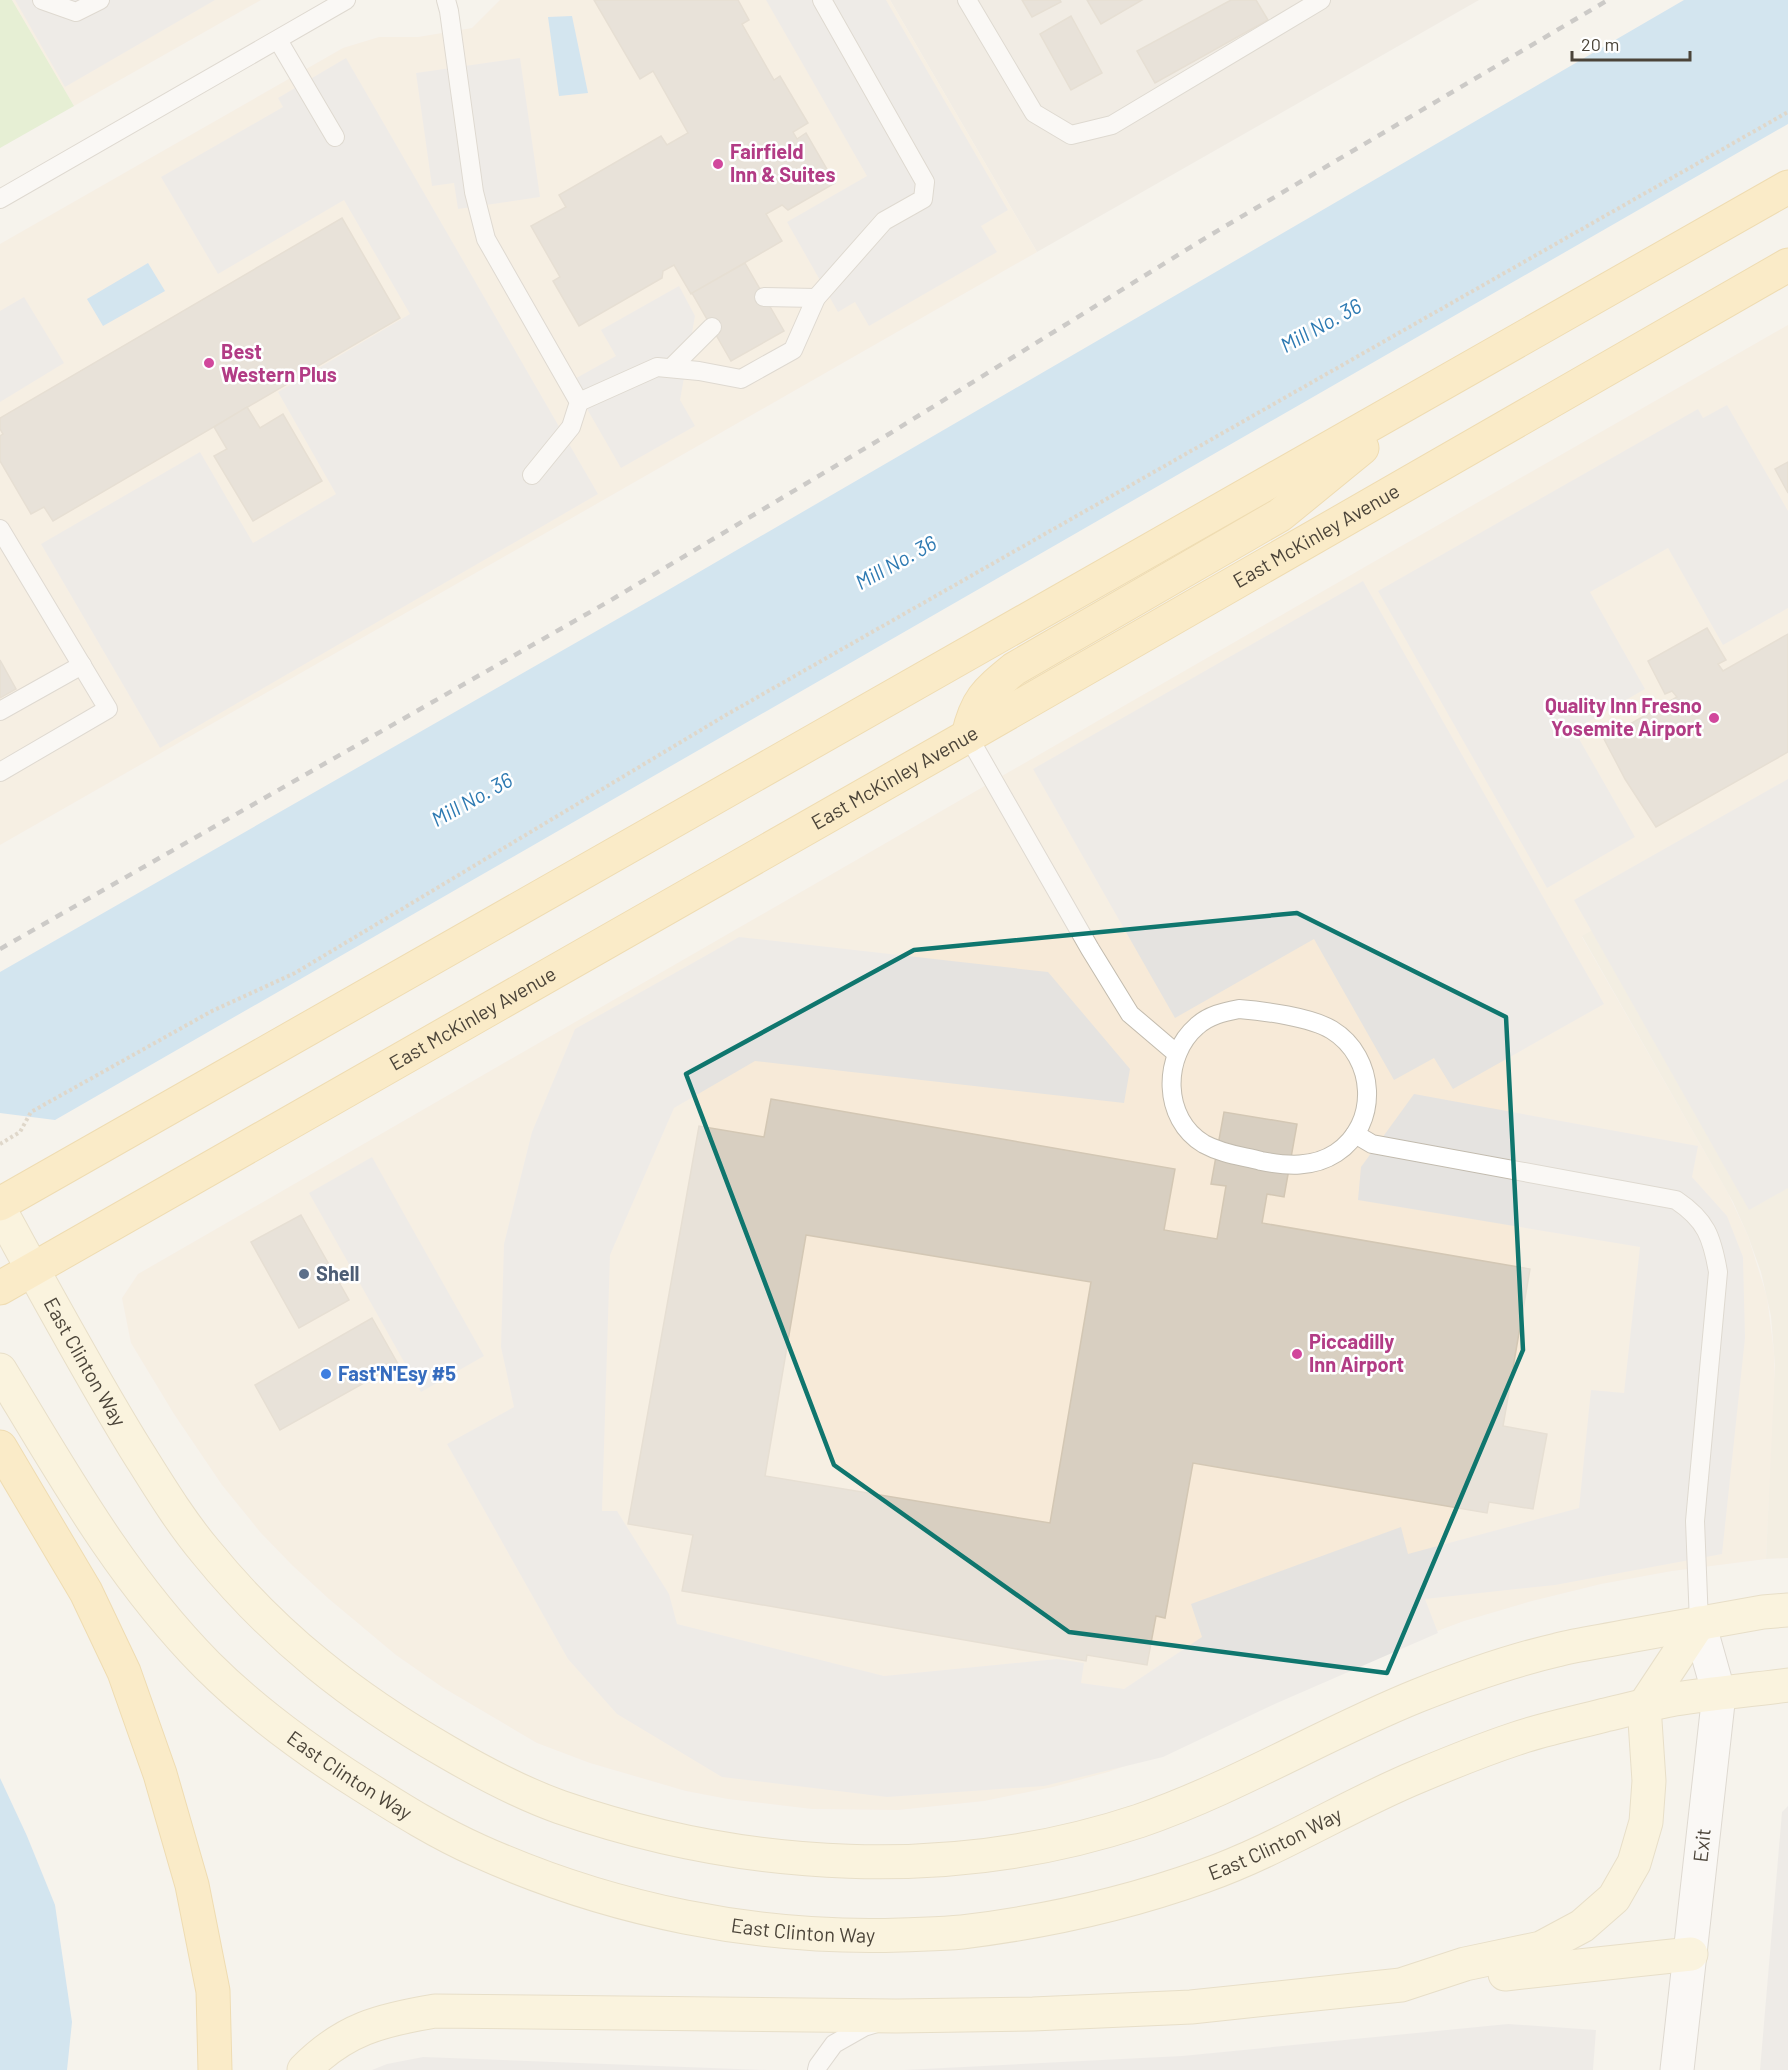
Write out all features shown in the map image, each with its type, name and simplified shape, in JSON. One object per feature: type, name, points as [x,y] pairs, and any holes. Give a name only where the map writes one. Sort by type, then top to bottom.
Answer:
[{"type":"main road","points":[[0,1204],[1788,186]]},
{"type":"main road","name":"East McKinley Avenue","points":[[0,1288],[1788,265]]},
{"type":"main road","points":[[968,736],[973,716],[988,691],[1014,669],[1280,515],[1433,390]]},
{"type":"main road","name":"East Clinton Way","points":[[0,1210],[113,1412],[158,1485],[203,1549],[246,1598],[295,1647],[357,1696],[417,1735],[488,1776],[557,1806],[627,1828],[700,1845],[786,1858],[863,1862],[929,1860],[1010,1851],[1077,1839],[1138,1821],[1229,1785],[1364,1719],[1417,1696],[1468,1678],[1557,1650],[1763,1612],[1788,1610]]},
{"type":"main road","name":"East Clinton Way","points":[[0,1370],[107,1543],[148,1601],[209,1667],[270,1720],[336,1768],[395,1806],[477,1851],[624,1904],[700,1920],[776,1931],[862,1936],[958,1933],[1031,1922],[1107,1905],[1205,1876],[1258,1854],[1358,1803],[1414,1778],[1516,1738],[1675,1699],[1788,1685]]},
{"type":"main road","points":[[0,1447],[91,1602],[124,1672],[160,1774],[192,1885],[213,1991],[215,2070]]},
{"type":"main road","points":[[1401,1984],[1465,1964],[1541,1948],[1582,1926],[1614,1898],[1634,1863],[1646,1822],[1649,1781],[1644,1706],[1700,1623]]},
{"type":"main road","points":[[304,2070],[321,2053],[349,2034],[391,2019],[435,2011],[896,2016],[1033,2014],[1191,2007],[1691,1954]]},
{"type":"street","name":"Exit","points":[[1677,2070],[1719,1694],[1700,1623]]},
{"type":"lane","points":[[42,0],[76,12],[100,0]]},
{"type":"lane","points":[[0,200],[346,0]]},
{"type":"lane","points":[[446,0],[474,192],[486,239],[579,402]]},
{"type":"lane","points":[[532,475],[570,427],[579,402],[657,367],[699,371],[741,379],[792,350],[816,298],[884,221],[922,199],[925,182],[822,0]]},
{"type":"lane","points":[[967,0],[1034,113],[1071,135],[1112,125],[1321,0]]},
{"type":"lane","points":[[278,40],[335,138]]},
{"type":"lane","points":[[764,297],[816,298]]},
{"type":"lane","points":[[671,368],[712,327]]},
{"type":"lane","points":[[0,529],[108,710],[0,772]]},
{"type":"lane","points":[[0,711],[82,665]]},
{"type":"lane","points":[[968,736],[1130,1014],[1177,1054]]},
{"type":"lane","points":[[1239,1009],[1260,1010],[1311,1021],[1331,1029],[1348,1042],[1360,1059],[1367,1079],[1368,1100],[1355,1134],[1336,1153],[1318,1162],[1296,1166],[1224,1152],[1203,1143],[1186,1127],[1175,1108],[1171,1086],[1173,1063],[1182,1042],[1197,1025],[1217,1014],[1239,1009]]},
{"type":"lane","points":[[1355,1134],[1372,1144],[1676,1200],[1694,1212],[1707,1231],[1718,1272],[1695,1521],[1700,1623]]},
{"type":"lane","points":[[818,2070],[818,2066],[834,2044],[864,2027],[896,2016]]},
{"type":"path","points":[[0,1144],[20,1132],[31,1112],[212,1011],[295,973],[726,716],[1788,112]]},
{"type":"highlighted area","points":[[1297,913],[1506,1017],[1523,1350],[1387,1673],[1069,1632],[834,1465],[686,1074],[914,950]]},
{"type":"shaded area","points":[[12,0],[261,0],[74,106]]},
{"type":"shaded area","points":[[15,0],[215,0],[65,87]]},
{"type":"shaded area","points":[[500,0],[890,0],[1037,252],[0,845],[0,244],[343,48],[379,37],[418,37],[472,28]]},
{"type":"shaded area","points":[[766,0],[886,0],[1008,210],[981,226],[997,252],[869,326],[855,302],[838,312],[787,222],[867,176]]},
{"type":"shaded area","points":[[890,0],[1479,0],[1037,252]]},
{"type":"shaded area","points":[[346,58],[598,494],[160,748],[41,544],[200,452],[253,543],[336,494],[278,392],[410,314],[344,200],[218,274],[161,177],[283,107],[278,98]]},
{"type":"shaded area","points":[[520,58],[540,197],[458,209],[454,183],[432,186],[416,73]]},
{"type":"shaded area","points":[[679,286],[695,316],[680,400],[695,426],[621,468],[571,381],[616,356],[601,330]]},
{"type":"shaded area","points":[[24,297],[64,363],[0,402],[0,311]]},
{"type":"shaded area","points":[[1788,325],[1788,819],[1582,937],[1728,1193],[1748,1236],[1767,1297],[1774,1353],[1775,1385],[1766,1559],[1672,1571],[1601,1584],[1464,1621],[1352,1663],[1162,1753],[1108,1772],[1053,1787],[984,1801],[898,1810],[812,1809],[728,1799],[686,1791],[590,1763],[537,1743],[442,1687],[396,1655],[292,1565],[261,1533],[222,1485],[174,1414],[131,1343],[122,1298],[138,1274]]},
{"type":"shaded area","points":[[1727,405],[1788,511],[1788,608],[1723,645],[1668,548],[1590,592],[1645,689],[1574,730],[1635,837],[1547,888],[1378,591],[1698,409],[1703,418]]},
{"type":"shaded area","points":[[1363,581],[1604,1004],[1453,1089],[1434,1058],[1394,1080],[1314,939],[1175,1018],[1033,769]]},
{"type":"shaded area","points":[[1788,779],[1788,1188],[1749,1210],[1574,900]]},
{"type":"shaded area","points":[[1788,819],[1788,1558],[1766,1559],[1775,1366],[1771,1316],[1761,1272],[1733,1202],[1582,936]]},
{"type":"shaded area","points":[[739,937],[1048,972],[1130,1069],[1124,1103],[755,1061],[674,1108],[610,1255],[602,1511],[617,1511],[669,1594],[677,1624],[884,1676],[1057,1659],[1084,1663],[1081,1683],[1124,1689],[1202,1637],[1191,1604],[1401,1527],[1408,1554],[1579,1508],[1591,1390],[1624,1393],[1640,1247],[1358,1200],[1361,1167],[1414,1094],[1698,1146],[1692,1177],[1727,1216],[1743,1257],[1745,1338],[1722,1554],[1555,1585],[1425,1599],[1438,1633],[1277,1703],[1163,1757],[1044,1786],[887,1797],[722,1777],[617,1714],[568,1659],[447,1444],[514,1407],[501,1347],[504,1244],[532,1132],[575,1029]]},
{"type":"shaded area","points":[[372,1157],[484,1356],[421,1392],[309,1193]]},
{"type":"shaded area","points":[[1788,1806],[1788,2070],[1760,2070],[1782,1812]]},
{"type":"shaded area","points":[[1508,2024],[1596,2030],[1593,2070],[904,2070],[1182,2056]]},
{"type":"shaded area","points":[[423,2057],[767,2070],[372,2070],[387,2064]]},
{"type":"green space","points":[[0,0],[12,0],[74,106],[0,148]]},
{"type":"water","name":"Mill No. 36","points":[[1684,0],[1788,0],[1788,124],[55,1120],[0,1113],[0,972],[663,593]]},
{"type":"water","points":[[572,16],[588,93],[559,96],[548,17]]},
{"type":"water","points":[[148,263],[165,291],[103,326],[87,299]]},
{"type":"water","points":[[0,1778],[55,1905],[72,2022],[67,2070],[0,2070]]},
{"type":"building","name":"Fairfield Inn & Suites","points":[[594,0],[738,0],[749,20],[742,24],[774,80],[780,76],[808,123],[793,132],[797,139],[806,133],[835,183],[788,210],[782,205],[766,214],[782,241],[691,294],[674,265],[663,271],[662,278],[579,326],[553,281],[560,277],[531,226],[566,207],[559,195],[661,136],[667,145],[688,133],[653,71],[640,79]]},
{"type":"building","points":[[1022,0],[1060,0],[1061,2],[1032,17]]},
{"type":"building","points":[[1087,0],[1142,0],[1101,24]]},
{"type":"building","points":[[1231,0],[1256,0],[1268,20],[1155,83],[1137,51]]},
{"type":"building","points":[[1071,16],[1102,73],[1071,90],[1040,34]]},
{"type":"building","name":"Best Western Plus","points":[[342,218],[400,318],[53,521],[44,507],[31,514],[0,461],[0,436],[3,434],[0,429],[0,418]]},
{"type":"building","points":[[745,263],[784,331],[731,361],[692,293]]},
{"type":"building","points":[[247,407],[260,428],[283,414],[322,481],[253,521],[214,456],[227,449],[214,427]]},
{"type":"building","points":[[1788,462],[1788,493],[1775,469]]},
{"type":"building","name":"Quality Inn Fresno Yosemite Airport","points":[[1707,628],[1726,660],[1718,664],[1723,671],[1788,634],[1788,752],[1656,827],[1625,779],[1604,739],[1677,697],[1672,691],[1665,694],[1648,661]]},
{"type":"building","points":[[0,660],[16,689],[0,698]]},
{"type":"building","name":"Piccadilly Inn Airport","points":[[771,1099],[1175,1169],[1164,1230],[1217,1239],[1226,1186],[1211,1184],[1224,1112],[1297,1124],[1284,1197],[1267,1194],[1262,1223],[1530,1269],[1503,1426],[1547,1434],[1533,1509],[1489,1502],[1487,1513],[1193,1463],[1165,1618],[1156,1616],[1147,1665],[1087,1655],[1086,1661],[682,1591],[693,1535],[628,1524],[699,1126],[764,1137]],"holes":[[[806,1235],[1091,1282],[1050,1523],[765,1476]]]},
{"type":"building","points":[[301,1215],[349,1300],[299,1328],[251,1242]]},
{"type":"building","name":"Fast'N'Esy #5","points":[[372,1318],[398,1364],[280,1430],[255,1385]]},
{"type":"railway","points":[[0,949],[606,603],[889,434],[1207,237],[1608,0]]},
{"type":"place","name":"Fairfield Inn & Suites","points":[[718,164]]},
{"type":"place","name":"Best Western Plus","points":[[209,363]]},
{"type":"place","name":"Quality Inn Fresno Yosemite Airport","points":[[1714,718]]},
{"type":"place","name":"Shell","points":[[304,1274]]},
{"type":"place","name":"Piccadilly Inn Airport","points":[[1297,1354]]},
{"type":"place","name":"Fast'N'Esy #5","points":[[326,1374]]}]
